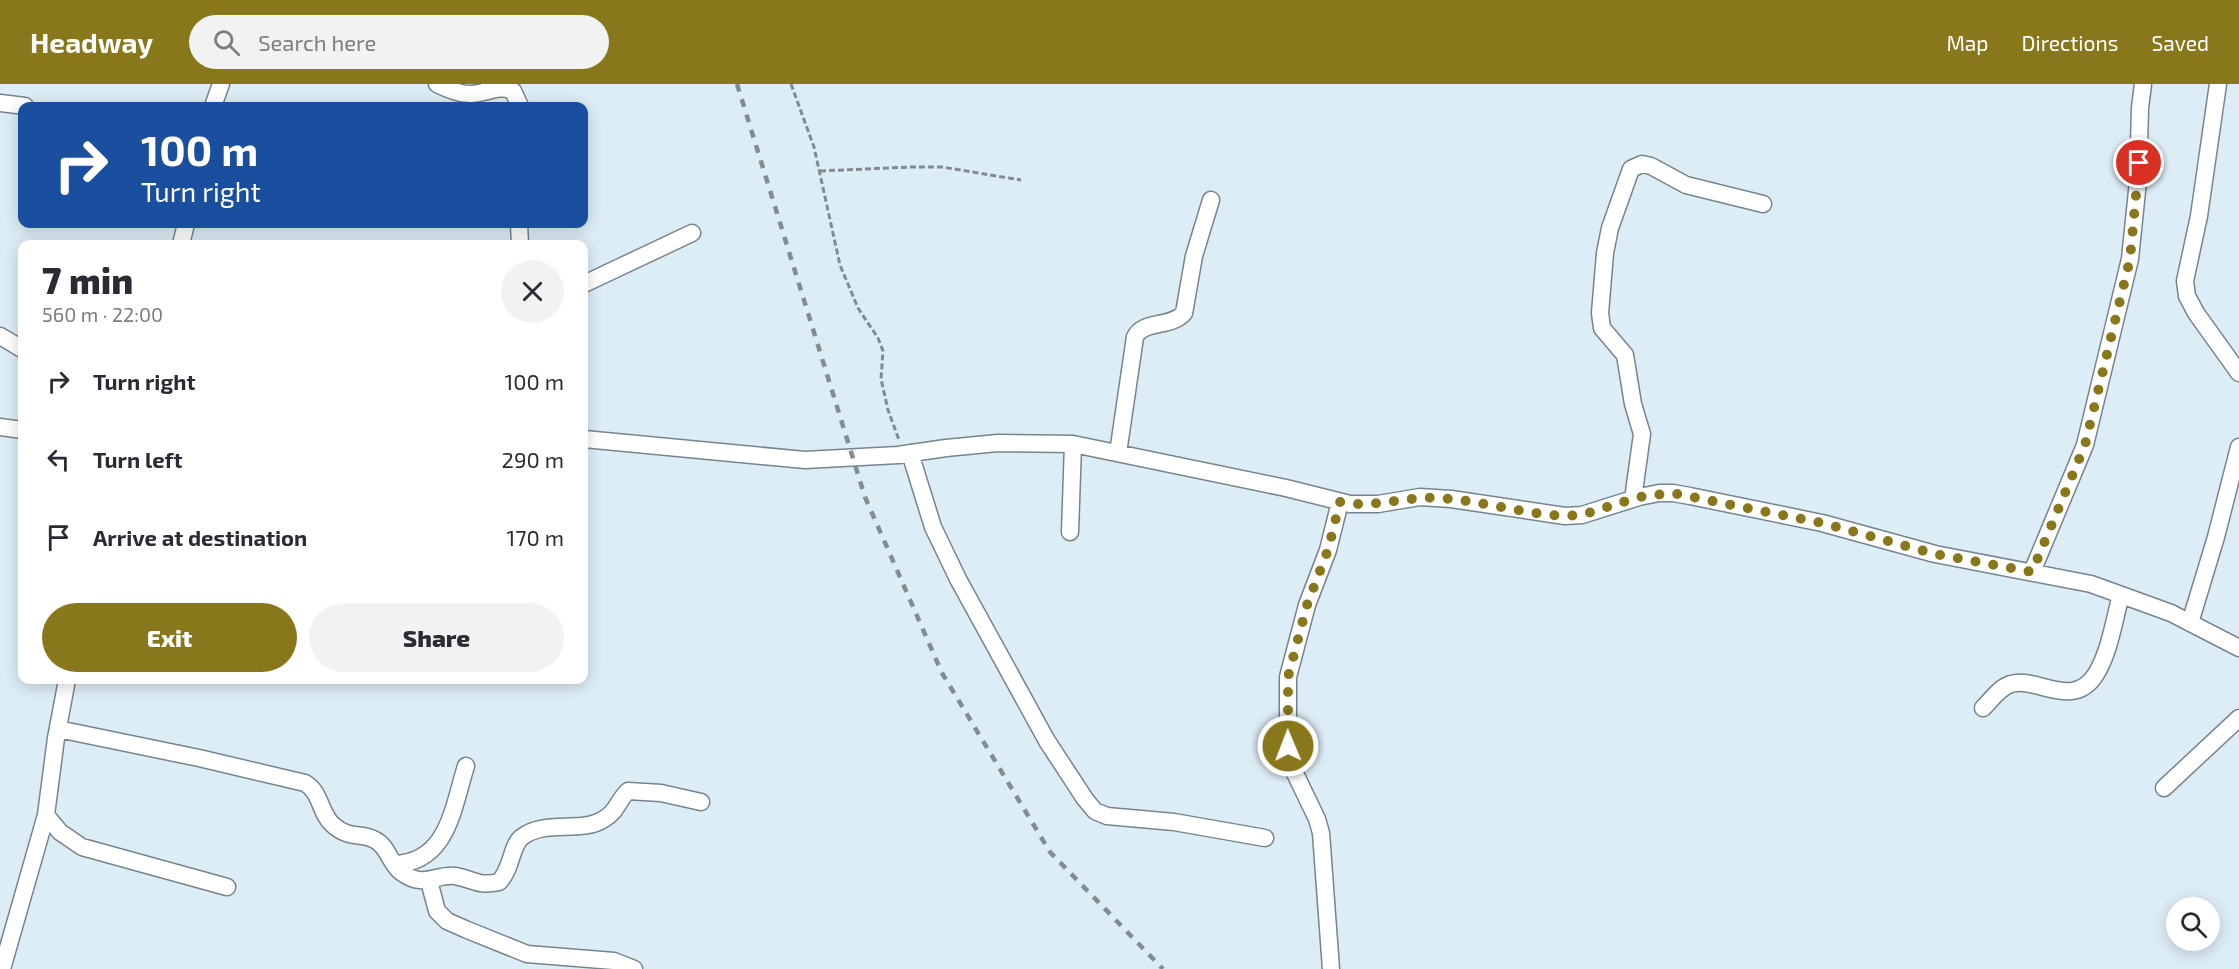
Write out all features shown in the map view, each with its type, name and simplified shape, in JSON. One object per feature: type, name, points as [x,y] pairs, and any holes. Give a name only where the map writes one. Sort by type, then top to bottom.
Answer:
[{"type":"street","points":[[214,102],[220,84]]},
{"type":"street","points":[[437,84],[454,92],[471,94],[507,88],[513,91],[518,102]]},
{"type":"street","points":[[2032,572],[2085,445],[2130,259],[2138,181],[2140,108],[2144,84]]},
{"type":"street","points":[[2218,84],[2199,216],[2185,280],[2187,297],[2196,313],[2239,374]]},
{"type":"street","points":[[0,103],[18,105]]},
{"type":"street","points":[[1633,499],[1642,434],[1633,404],[1625,355],[1602,327],[1600,313],[1605,253],[1610,228],[1631,169],[1642,164],[1651,166],[1686,185],[1763,204]]},
{"type":"street","points":[[1118,453],[1136,333],[1174,321],[1184,314],[1194,256],[1211,200]]},
{"type":"street","points":[[588,282],[692,233]]},
{"type":"street","points":[[0,336],[18,347]]},
{"type":"street","points":[[0,428],[18,430]]},
{"type":"street","points":[[588,438],[805,460],[908,454],[998,443],[1073,444],[1286,488],[1350,504],[1378,504],[1420,497],[1451,499],[1558,516],[1582,515],[1633,499],[1666,493],[1690,496],[1822,523],[1935,554],[2091,584],[2170,613],[2239,648]]},
{"type":"street","points":[[1070,532],[1073,444]]},
{"type":"street","points":[[2190,623],[2216,537],[2239,447]]},
{"type":"street","points":[[908,454],[933,527],[958,579],[1047,741],[1095,812],[1107,816],[1174,822],[1265,838]]},
{"type":"street","points":[[1331,969],[1321,834],[1317,819],[1291,765],[1287,703],[1288,677],[1307,605],[1328,550],[1340,502]]},
{"type":"street","points":[[1983,708],[2002,689],[2012,683],[2060,691],[2076,690],[2087,685],[2102,663],[2121,595]]},
{"type":"street","points":[[2,969],[46,815],[66,684]]},
{"type":"street","points":[[2163,788],[2239,718]]},
{"type":"street","points":[[58,729],[305,783],[313,790],[330,823],[339,831],[351,836],[375,839],[394,864],[405,874],[429,881],[455,876],[481,884],[500,882],[506,876],[516,847],[524,835],[546,829],[602,821],[613,812],[628,791],[662,793],[701,802]]},
{"type":"street","points":[[394,864],[410,863],[436,846],[445,831],[466,765]]},
{"type":"street","points":[[46,815],[60,831],[82,847],[227,887]]},
{"type":"street","points":[[429,881],[437,911],[447,921],[465,929],[527,954],[615,961],[634,969]]},
{"type":"path","points":[[791,84],[814,147],[840,265],[858,308],[878,338],[883,351],[881,379],[888,410],[908,454]]},
{"type":"path","points":[[820,171],[942,167],[1020,180]]},
{"type":"railway","points":[[737,84],[865,497],[942,673],[1050,852],[1163,969]]},
{"type":"route","points":[[1288,746],[1288,677],[1307,605],[1328,550],[1340,502],[1378,504],[1420,497],[1451,499],[1550,516],[1565,516],[1582,515],[1639,497],[1672,493],[1822,523],[1935,554],[2032,572],[2074,477],[2102,381],[2116,310],[2130,259],[2139,163]]}]
